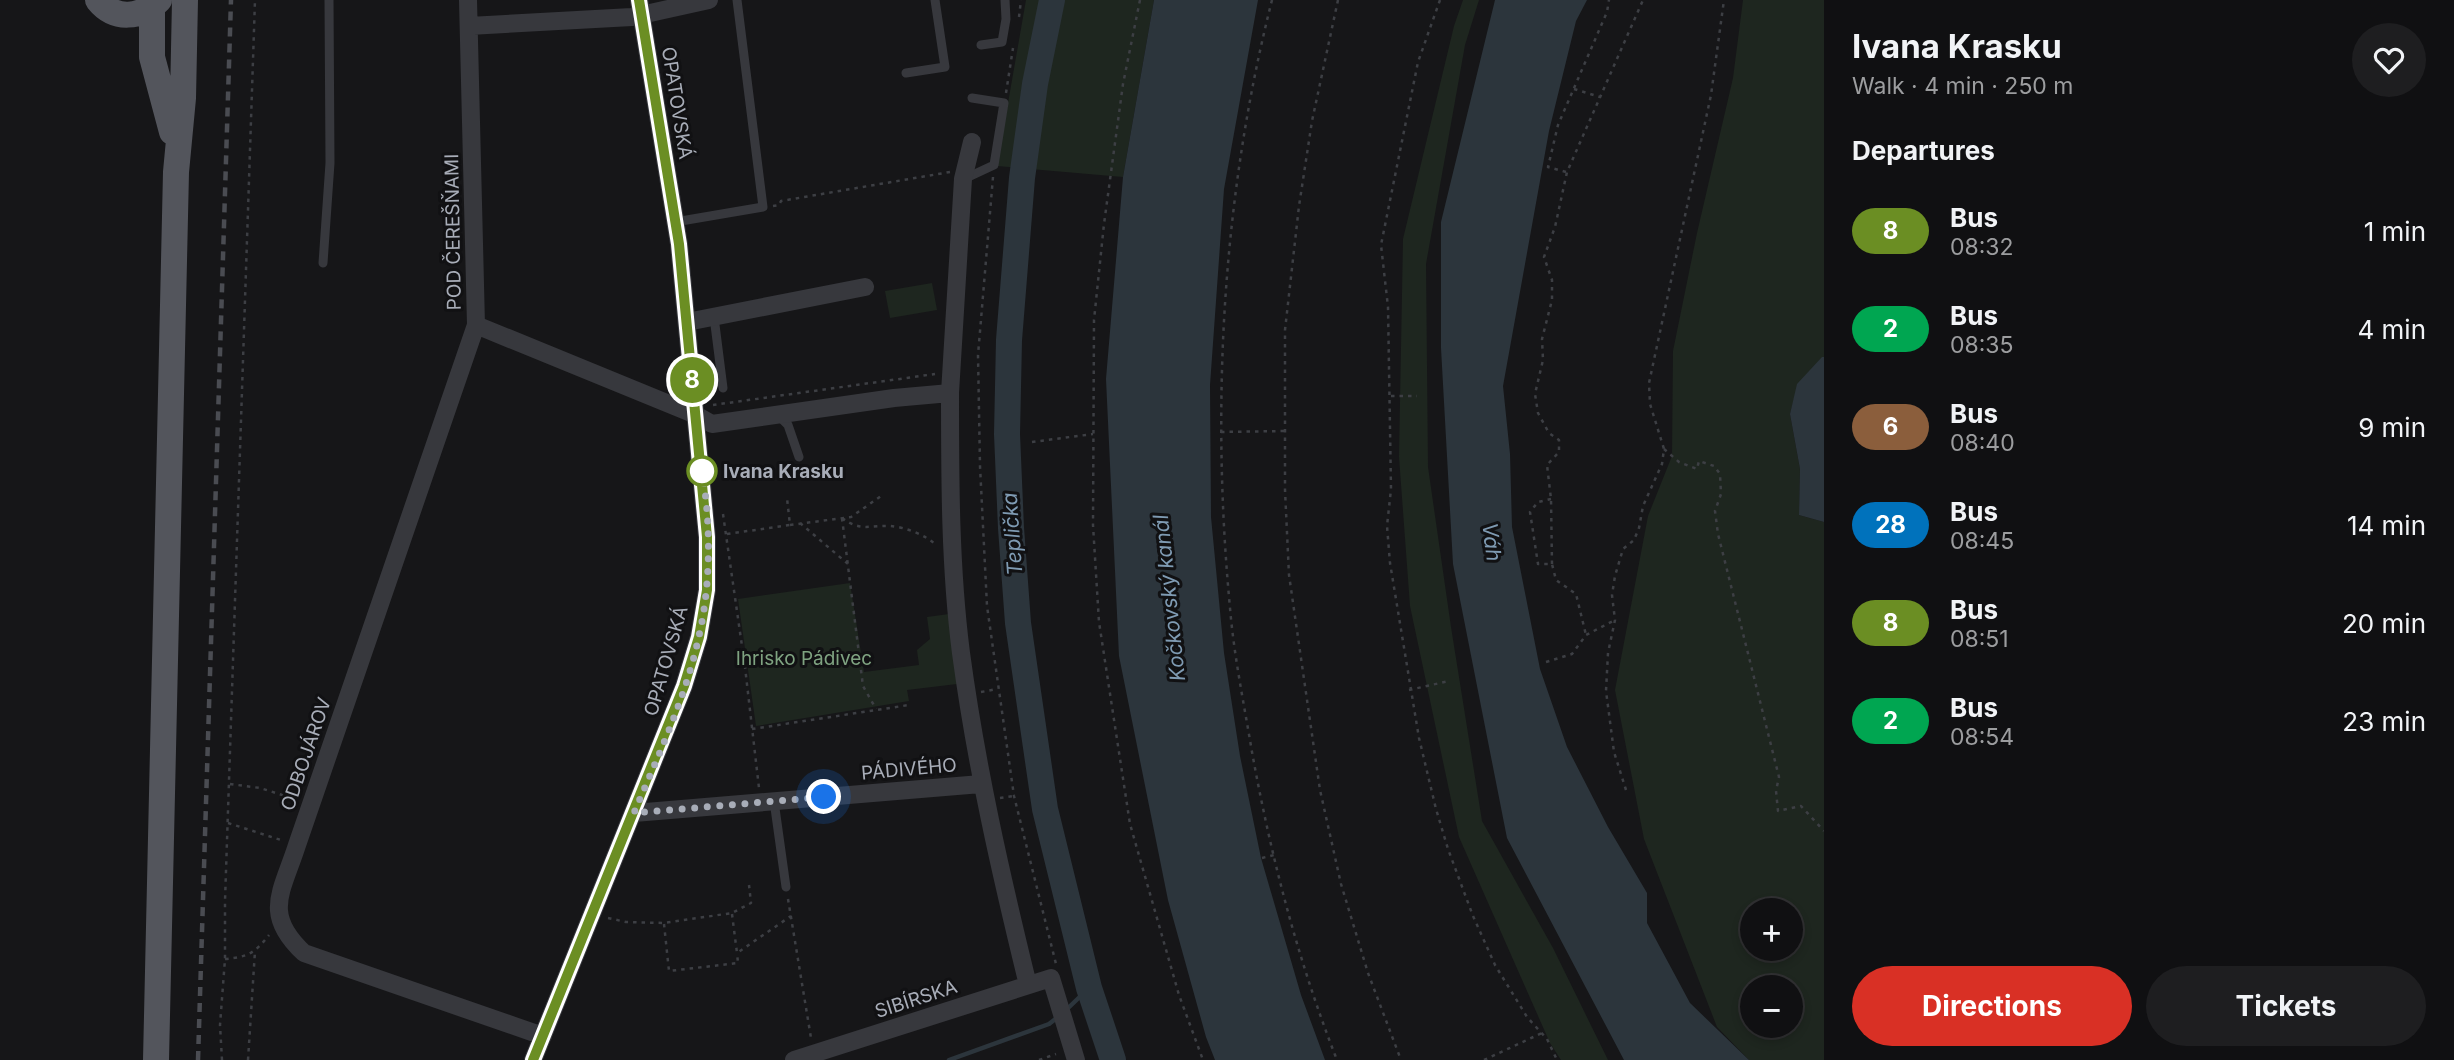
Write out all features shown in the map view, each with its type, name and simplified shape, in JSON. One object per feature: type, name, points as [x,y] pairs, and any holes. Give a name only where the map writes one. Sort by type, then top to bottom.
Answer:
[{"type":"main road","points":[[98,0],[111,12],[122,15],[143,13],[156,4]]},
{"type":"main road","points":[[156,1060],[176,172],[183,98],[185,0]]},
{"type":"main road","points":[[152,57],[156,4]]},
{"type":"main road","points":[[122,15],[152,57],[168,111],[176,172]]},
{"type":"street","name":"POD ČEREŠŇAMI","points":[[468,0],[476,325],[701,410]]},
{"type":"street","points":[[469,26],[709,0]]},
{"type":"street","name":"OPATOVSKÁ","points":[[533,1060],[684,686],[699,637],[707,590],[701,410],[675,222],[640,7]]},
{"type":"street","points":[[972,142],[959,175],[950,393],[951,524],[961,651],[981,784]]},
{"type":"street","points":[[687,322],[865,287]]},
{"type":"street","name":"ODBOJÁROV","points":[[280,922],[279,900],[297,845],[476,325]]},
{"type":"street","points":[[701,410],[712,424],[894,398],[950,393]]},
{"type":"street","name":"PÁDIVÉHO","points":[[634,813],[981,784],[1028,985]]},
{"type":"street","points":[[280,922],[289,939],[304,953],[543,1036]]},
{"type":"street","points":[[1055,976],[1057,997],[1072,1048]]},
{"type":"street","name":"SIBÍRSKA","points":[[794,1060],[1055,976]]},
{"type":"lane","points":[[323,263],[330,163],[329,0]]},
{"type":"lane","points":[[675,222],[763,207],[737,0]]},
{"type":"lane","points":[[905,73],[945,67],[934,0]]},
{"type":"lane","points":[[981,45],[1002,42],[1006,19],[1005,0]]},
{"type":"lane","points":[[959,175],[994,165],[1004,103],[972,99]]},
{"type":"lane","points":[[714,317],[723,388]]},
{"type":"lane","points":[[778,414],[788,425],[799,457]]},
{"type":"lane","points":[[767,802],[786,887]]},
{"type":"path","points":[[222,1060],[220,1025],[225,960],[255,0]]},
{"type":"path","points":[[1017,26],[1021,0]]},
{"type":"path","points":[[1140,0],[1123,84],[1094,320],[1093,525],[1098,622],[1130,824],[1179,995],[1203,1060]]},
{"type":"path","points":[[1272,0],[1251,98],[1236,198],[1224,314],[1221,432],[1223,517],[1238,675],[1265,821],[1324,1027],[1338,1060]]},
{"type":"path","points":[[1338,0],[1312,121],[1285,330],[1289,575],[1320,790],[1341,884],[1368,973],[1401,1060]]},
{"type":"path","points":[[1440,0],[1418,62],[1381,245],[1388,307],[1391,396],[1391,489],[1387,527],[1390,563],[1409,690],[1436,809],[1474,916],[1495,965],[1527,1017],[1542,1033],[1557,1060]]},
{"type":"path","points":[[1567,172],[1548,167],[1558,125],[1607,12],[1609,0]]},
{"type":"path","points":[[1586,635],[1576,594],[1556,580],[1552,564],[1551,499],[1546,465],[1559,452],[1559,440],[1549,433],[1538,412],[1535,394],[1542,360],[1542,338],[1552,300],[1552,280],[1545,257],[1555,228],[1567,172],[1643,0]]},
{"type":"path","points":[[1626,790],[1614,752],[1606,691],[1608,653],[1615,620],[1612,594],[1623,549],[1634,540],[1640,528],[1643,506],[1662,464],[1664,449],[1650,404],[1649,383],[1711,94],[1724,0]]},
{"type":"path","points":[[1004,103],[1015,39]]},
{"type":"path","points":[[1574,89],[1600,97]]},
{"type":"path","points":[[994,165],[978,355],[986,606],[1014,796],[1055,976]]},
{"type":"path","points":[[763,207],[779,205],[780,201],[959,175]]},
{"type":"path","points":[[701,410],[941,373]]},
{"type":"path","points":[[1391,396],[1417,396]]},
{"type":"path","points":[[1221,432],[1285,431]]},
{"type":"path","points":[[1032,442],[1093,434]]},
{"type":"path","points":[[1216,437],[1221,437]]},
{"type":"path","points":[[1664,449],[1679,462],[1697,469],[1699,461],[1714,466],[1720,474],[1721,494],[1715,511],[1718,534],[1779,777],[1776,791],[1778,811],[1801,807],[1824,831]]},
{"type":"path","points":[[726,534],[743,529],[851,517],[881,496]]},
{"type":"path","points":[[787,498],[790,525]]},
{"type":"path","points":[[1551,499],[1538,502],[1530,512],[1538,565],[1552,564]]},
{"type":"path","points":[[723,514],[752,729],[767,802]]},
{"type":"path","points":[[842,518],[860,528],[893,526],[904,529],[934,542],[939,552]]},
{"type":"path","points":[[842,518],[863,686],[876,709]]},
{"type":"path","points":[[800,523],[848,564]]},
{"type":"path","points":[[1546,662],[1572,654],[1586,635],[1615,620]]},
{"type":"path","points":[[1409,690],[1450,681]]},
{"type":"path","points":[[752,729],[909,705]]},
{"type":"path","points":[[229,784],[260,788],[311,804]]},
{"type":"path","points":[[998,799],[1014,796]]},
{"type":"path","points":[[228,823],[297,845]]},
{"type":"path","points":[[1262,858],[1273,855]]},
{"type":"path","points":[[605,918],[626,922],[664,923],[732,913],[751,903],[748,885]]},
{"type":"path","points":[[786,887],[814,1055]]},
{"type":"path","points":[[664,923],[669,971],[738,963],[732,913]]},
{"type":"path","points":[[737,953],[791,916]]},
{"type":"path","points":[[225,960],[244,957],[255,951],[280,922]]},
{"type":"path","points":[[248,1060],[255,951]]},
{"type":"path","points":[[1484,1060],[1542,1033]]},
{"type":"path","points":[[1039,1060],[1052,1058],[1072,1048]]},
{"type":"green space","points":[[1026,0],[1154,0],[1123,177],[997,166]]},
{"type":"green space","points":[[1463,0],[1479,0],[1465,45],[1426,264],[1428,467],[1482,821],[1553,948],[1608,1060],[1561,1060],[1550,1043],[1459,837],[1410,606],[1399,457],[1403,239],[1454,26]]},
{"type":"green space","points":[[1743,0],[1824,0],[1824,357],[1798,384],[1790,414],[1800,469],[1799,515],[1824,522],[1824,1060],[1749,1060],[1717,1027],[1644,839],[1615,690],[1648,516],[1672,456],[1673,351],[1733,78]]},
{"type":"green space","points":[[932,283],[937,310],[890,318],[885,291]]},
{"type":"green space","name":"Ihrisko Pádivec","points":[[850,583],[864,672],[919,665],[917,650],[930,639],[927,617],[949,614],[957,684],[907,690],[909,701],[756,726],[738,599]]},
{"type":"water","name":"Kočkovský kanál","points":[[1154,0],[1258,0],[1224,189],[1210,385],[1211,517],[1224,653],[1240,756],[1261,858],[1301,995],[1325,1060],[1215,1060],[1206,1037],[1168,900],[1119,656],[1106,379],[1123,177]]},
{"type":"water","name":"Váh","points":[[1495,0],[1587,0],[1576,21],[1549,131],[1503,386],[1510,454],[1512,527],[1540,669],[1567,747],[1608,827],[1647,893],[1647,923],[1690,1003],[1749,1060],[1624,1060],[1507,838],[1453,564],[1441,348],[1441,222]]},
{"type":"water","points":[[1822,357],[1824,522],[1799,515],[1800,469],[1790,414],[1797,384]]},
{"type":"waterway","name":"Teplička","points":[[1052,0],[1035,84],[1022,178],[1009,340],[1007,434],[1011,528],[1018,623],[1045,809],[1089,988],[1113,1060]]},
{"type":"waterway","points":[[1065,1011],[1089,988]]},
{"type":"waterway","points":[[949,1060],[1049,1024],[1058,1017]]},
{"type":"railway","points":[[198,1060],[231,0]]},
{"type":"bus line","name":"8","points":[[533,1060],[684,686],[699,637],[707,590],[707,537],[702,471],[679,244],[639,0]]},
{"type":"place","name":"Ivana Krasku","points":[[702,471]]},
{"type":"route","points":[[702,471],[707,537],[707,590],[699,637],[684,686],[634,813],[824,797]]}]
